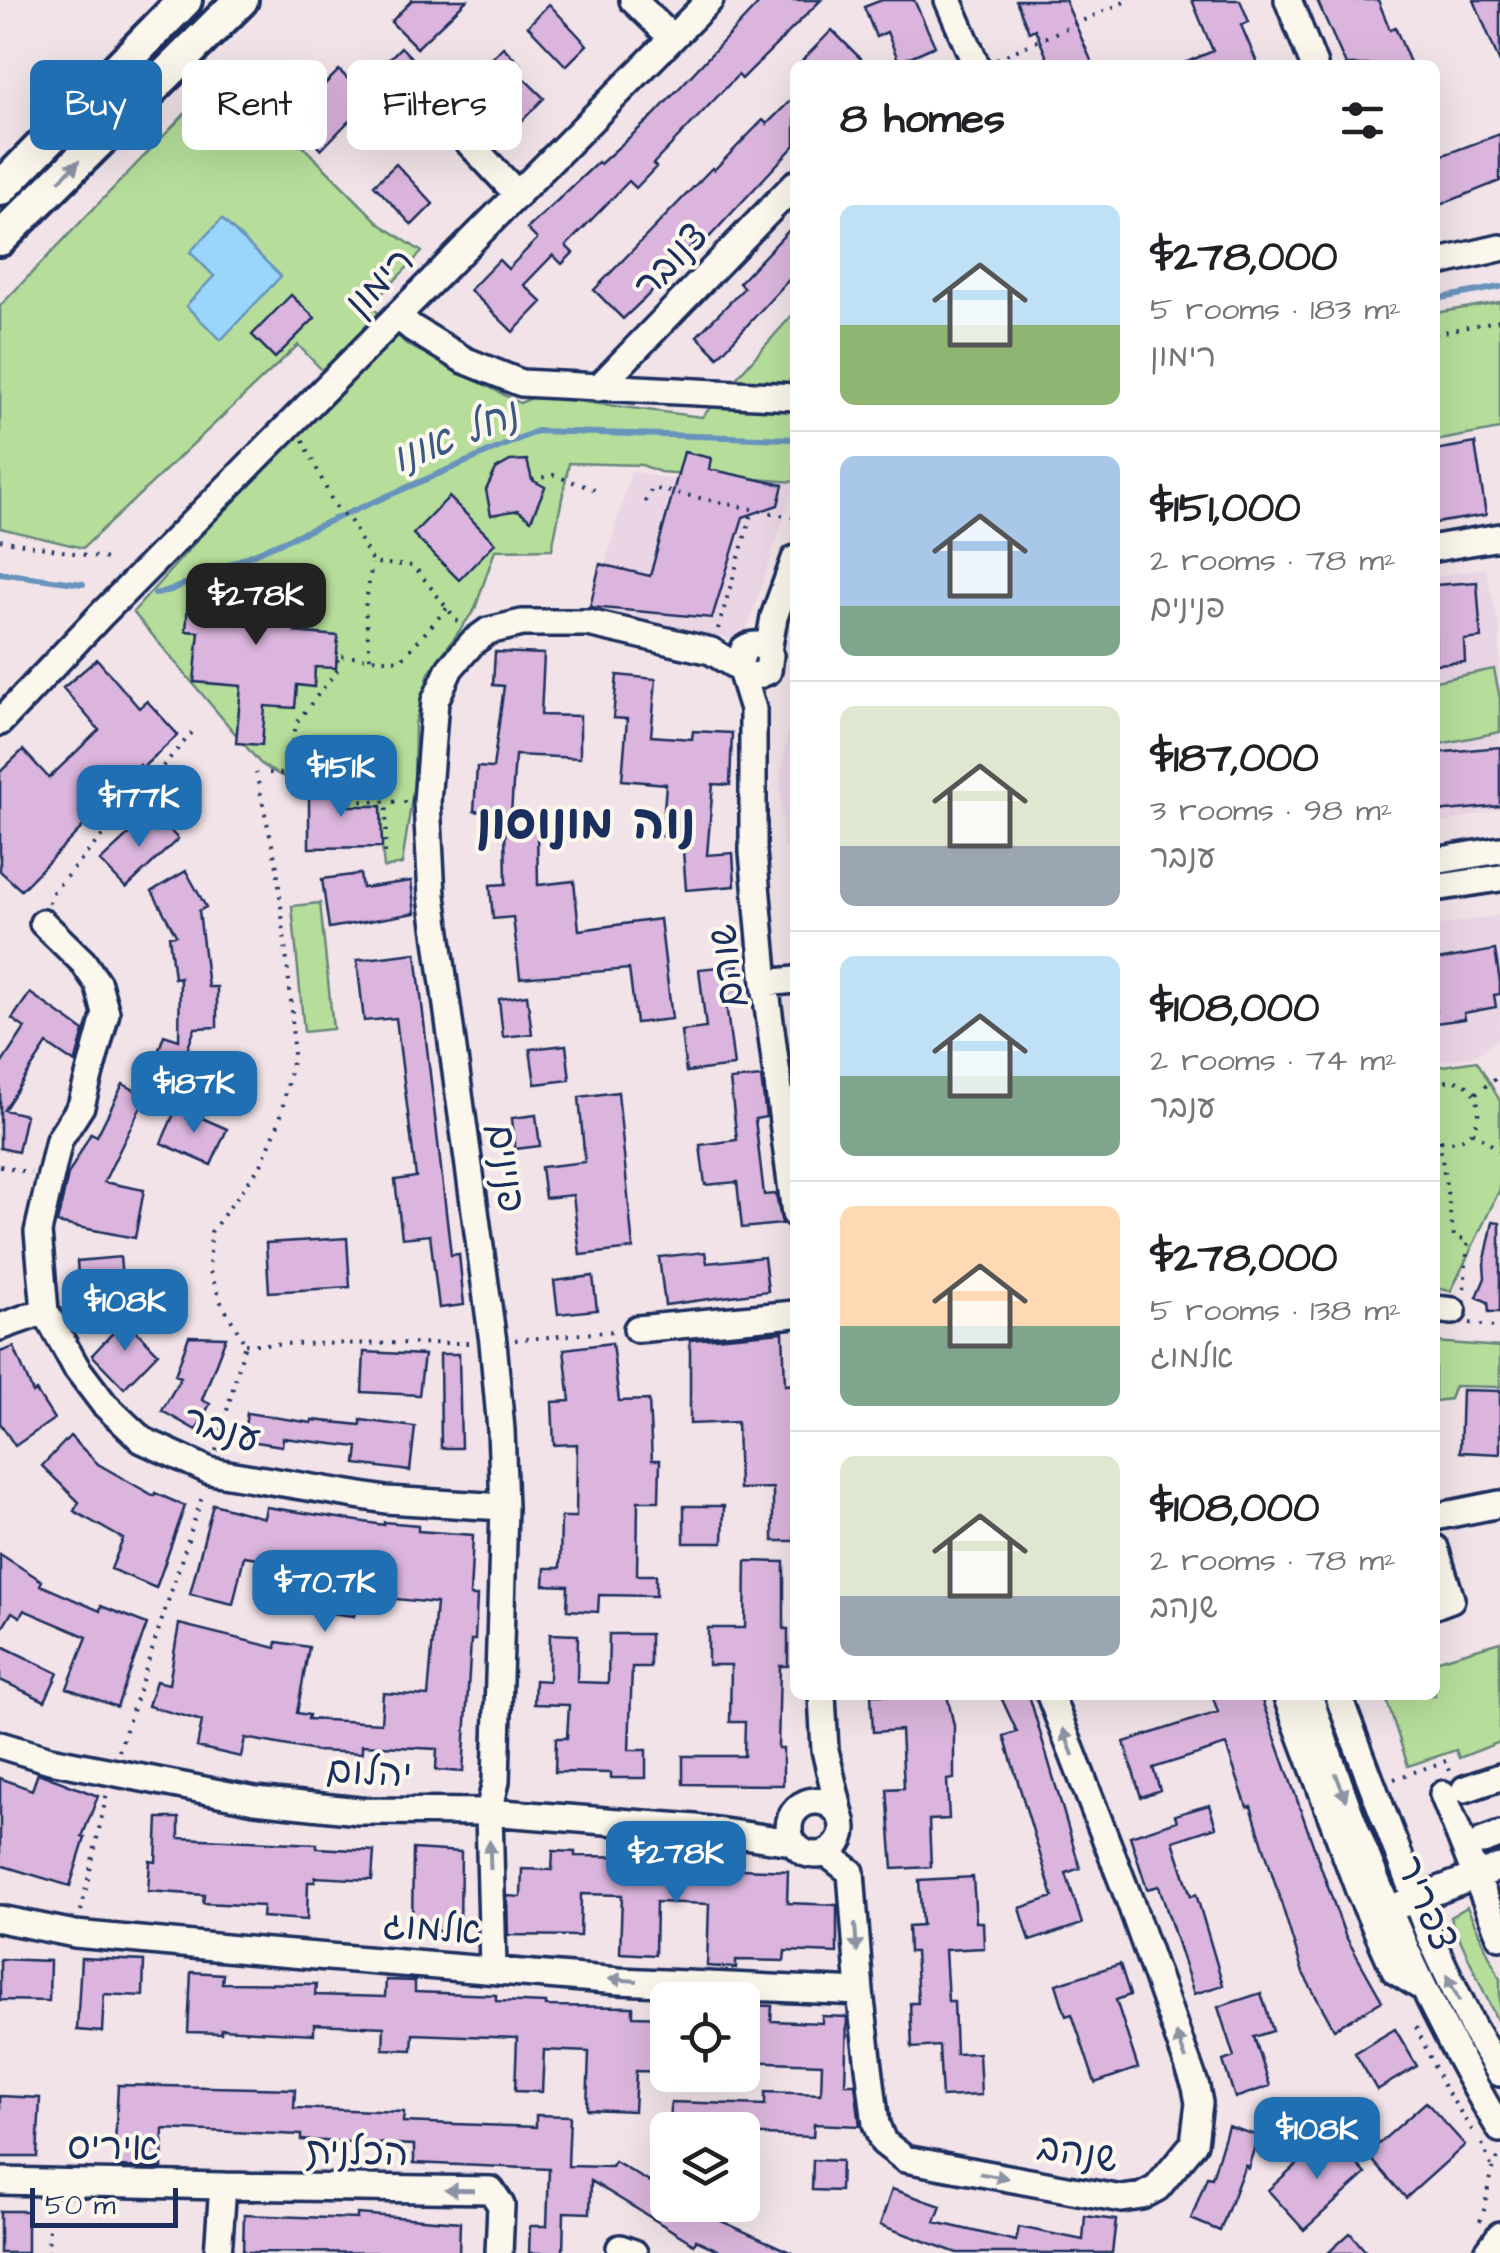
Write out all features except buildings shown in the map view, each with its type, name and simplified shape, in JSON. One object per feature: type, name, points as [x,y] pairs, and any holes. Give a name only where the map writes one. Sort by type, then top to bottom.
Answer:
[{"type":"main road","points":[[0,190],[185,0]]},
{"type":"main road","points":[[0,239],[241,0]]},
{"type":"street","points":[[633,0],[672,38]]},
{"type":"street","name":"רימון","points":[[0,722],[101,615],[710,0]]},
{"type":"street","points":[[948,0],[974,60]]},
{"type":"street","points":[[1288,0],[1312,60]]},
{"type":"street","points":[[476,150],[518,194]]},
{"type":"street","name":"צנובר","points":[[598,388],[790,189]]},
{"type":"street","points":[[1440,262],[1500,248]]},
{"type":"street","points":[[398,316],[464,360],[521,384],[790,397]]},
{"type":"street","points":[[1440,547],[1500,536]]},
{"type":"street","name":"שוהם","points":[[790,573],[774,616],[751,660],[753,852],[765,984],[790,1176]]},
{"type":"street","points":[[472,642],[488,631],[522,623],[588,622],[751,660]]},
{"type":"street","name":"פנינים","points":[[472,642],[450,668],[435,701],[427,802],[432,896],[502,1430],[504,1507],[496,1780],[489,1812],[493,1969]]},
{"type":"street","points":[[1440,860],[1500,850]]},
{"type":"street","points":[[1440,887],[1500,878]]},
{"type":"street","name":"ענבר","points":[[43,922],[91,973],[106,1014],[80,1106],[59,1140],[38,1232],[46,1311],[76,1367],[104,1404],[142,1440],[210,1471],[386,1500],[504,1507]]},
{"type":"street","points":[[765,984],[790,981]]},
{"type":"street","points":[[0,1327],[46,1311]]},
{"type":"street","points":[[637,1329],[790,1314]]},
{"type":"street","points":[[1440,1516],[1500,1504]]},
{"type":"street","points":[[1440,1564],[1451,1599],[1440,1603]]},
{"type":"street","points":[[822,1700],[825,1750],[842,1822],[840,1840],[826,1853],[807,1854],[796,1821],[825,1750]]},
{"type":"street","name":"שנהב","points":[[826,1853],[851,1872],[860,1992],[876,2124],[883,2142],[904,2159],[1131,2199],[1157,2188],[1194,2143],[1198,2121],[1196,2087],[1129,1898],[1052,1700]]},
{"type":"street","points":[[1288,1700],[1346,1858],[1395,1971],[1423,1988]]},
{"type":"street","name":"צפריר","points":[[1311,1700],[1389,1909],[1423,1988],[1500,2129]]},
{"type":"street","name":"צפריר","points":[[1340,1700],[1415,1900],[1456,1994],[1500,2073]]},
{"type":"street","name":"יהלום","points":[[0,1744],[50,1760],[255,1800],[341,1810],[489,1812],[740,1833],[796,1821]]},
{"type":"street","points":[[1500,1777],[1458,1782],[1475,1876],[1500,1936]]},
{"type":"street","points":[[796,1821],[825,1802],[833,1806],[842,1822]]},
{"type":"street","points":[[1389,1909],[1500,1867]]},
{"type":"street","name":"אלמוג","points":[[0,1919],[76,1934],[620,1980],[860,1992]]},
{"type":"street","name":"איריס","points":[[0,2181],[223,2186]]},
{"type":"street","points":[[218,2253],[223,2186]]},
{"type":"street","name":"הכלנית","points":[[223,2186],[491,2190],[501,2205],[499,2253]]},
{"type":"street","points":[[1489,2231],[1489,2253]]},
{"type":"street","points":[[1489,2253],[1500,2246]]},
{"type":"path","points":[[995,60],[1128,0]]},
{"type":"path","points":[[1440,333],[1500,320]]},
{"type":"path","points":[[289,425],[302,438],[334,504],[351,522],[373,563],[365,608],[370,658]]},
{"type":"path","points":[[532,480],[554,475],[596,490]]},
{"type":"path","points":[[645,502],[652,488],[790,517]]},
{"type":"path","points":[[714,652],[753,509]]},
{"type":"path","points":[[0,540],[108,559]]},
{"type":"path","points":[[373,563],[414,566],[472,642]]},
{"type":"path","points":[[289,773],[296,723],[338,669],[336,656],[401,660],[447,608]]},
{"type":"path","points":[[53,892],[197,727]]},
{"type":"path","points":[[270,773],[347,777],[348,802],[427,802]]},
{"type":"path","points":[[76,1934],[112,1772],[210,1471],[245,1344],[221,1302],[209,1269],[211,1232],[261,1166],[280,1120],[294,1056],[277,867],[256,774]]},
{"type":"path","points":[[386,853],[387,802]]},
{"type":"path","points":[[1475,1094],[1500,1076]]},
{"type":"path","points":[[1440,1083],[1460,1082],[1475,1094],[1480,1112],[1473,1131],[1454,1142],[1440,1140]]},
{"type":"path","points":[[1473,1131],[1500,1150]]},
{"type":"path","points":[[1440,1156],[1454,1238],[1468,1241],[1453,1312],[1500,1328]]},
{"type":"path","points":[[0,1166],[50,1177]]},
{"type":"path","points":[[245,1344],[493,1342],[637,1329]]},
{"type":"path","points":[[1371,1788],[1446,1760],[1458,1782]]},
{"type":"path","points":[[1489,2231],[1486,2208],[1490,2166],[1500,2156]]},
{"type":"path","points":[[48,2253],[50,2182]]},
{"type":"shaded area","points":[[722,465],[790,483],[790,499],[743,642],[593,607],[631,471],[716,489]]},
{"type":"shaded area","points":[[1485,568],[1500,628],[1500,809],[1440,824],[1440,576]]},
{"type":"shaded area","points":[[790,719],[790,848],[783,849],[780,780]]},
{"type":"shaded area","points":[[1500,915],[1500,1037],[1476,1056],[1440,1061],[1440,925]]},
{"type":"green space","points":[[182,117],[182,150],[306,150],[380,224],[422,252],[371,305],[406,344],[520,403],[536,396],[702,417],[790,318],[790,482],[660,472],[642,465],[569,463],[552,549],[495,550],[475,609],[429,673],[415,724],[414,784],[402,864],[384,868],[382,847],[343,806],[343,784],[289,778],[260,763],[133,612],[226,508],[343,392],[298,345],[83,548],[0,528],[0,306],[150,150],[162,150],[162,138]]},
{"type":"green space","points":[[1500,302],[1500,429],[1440,440],[1440,312]]},
{"type":"green space","points":[[1494,669],[1500,699],[1500,732],[1440,744],[1440,680]]},
{"type":"green space","points":[[320,903],[333,1029],[304,1032],[292,906]]},
{"type":"green space","points":[[1477,1061],[1500,1101],[1500,1189],[1451,1291],[1440,1289],[1440,1066]]},
{"type":"green space","points":[[1440,1342],[1500,1347],[1500,1387],[1455,1386],[1450,1399],[1440,1400]]},
{"type":"green space","points":[[1500,1642],[1500,1742],[1459,1758],[1456,1750],[1408,1766],[1387,1700],[1440,1700],[1440,1660]]},
{"type":"green space","points":[[1467,1907],[1500,1979],[1500,2027],[1450,1917]]},
{"type":"water","points":[[222,219],[281,276],[221,340],[186,306],[214,276],[190,252]]},
{"type":"waterway","name":"נחל אונו","points":[[1440,298],[1500,287]]},
{"type":"waterway","name":"נחל אונו","points":[[155,594],[537,431],[790,439]]},
{"type":"waterway","name":"נחל אונו","points":[[0,573],[83,584]]},
{"type":"district","name":"נוה מונוסון","points":[[586,821]]}]
